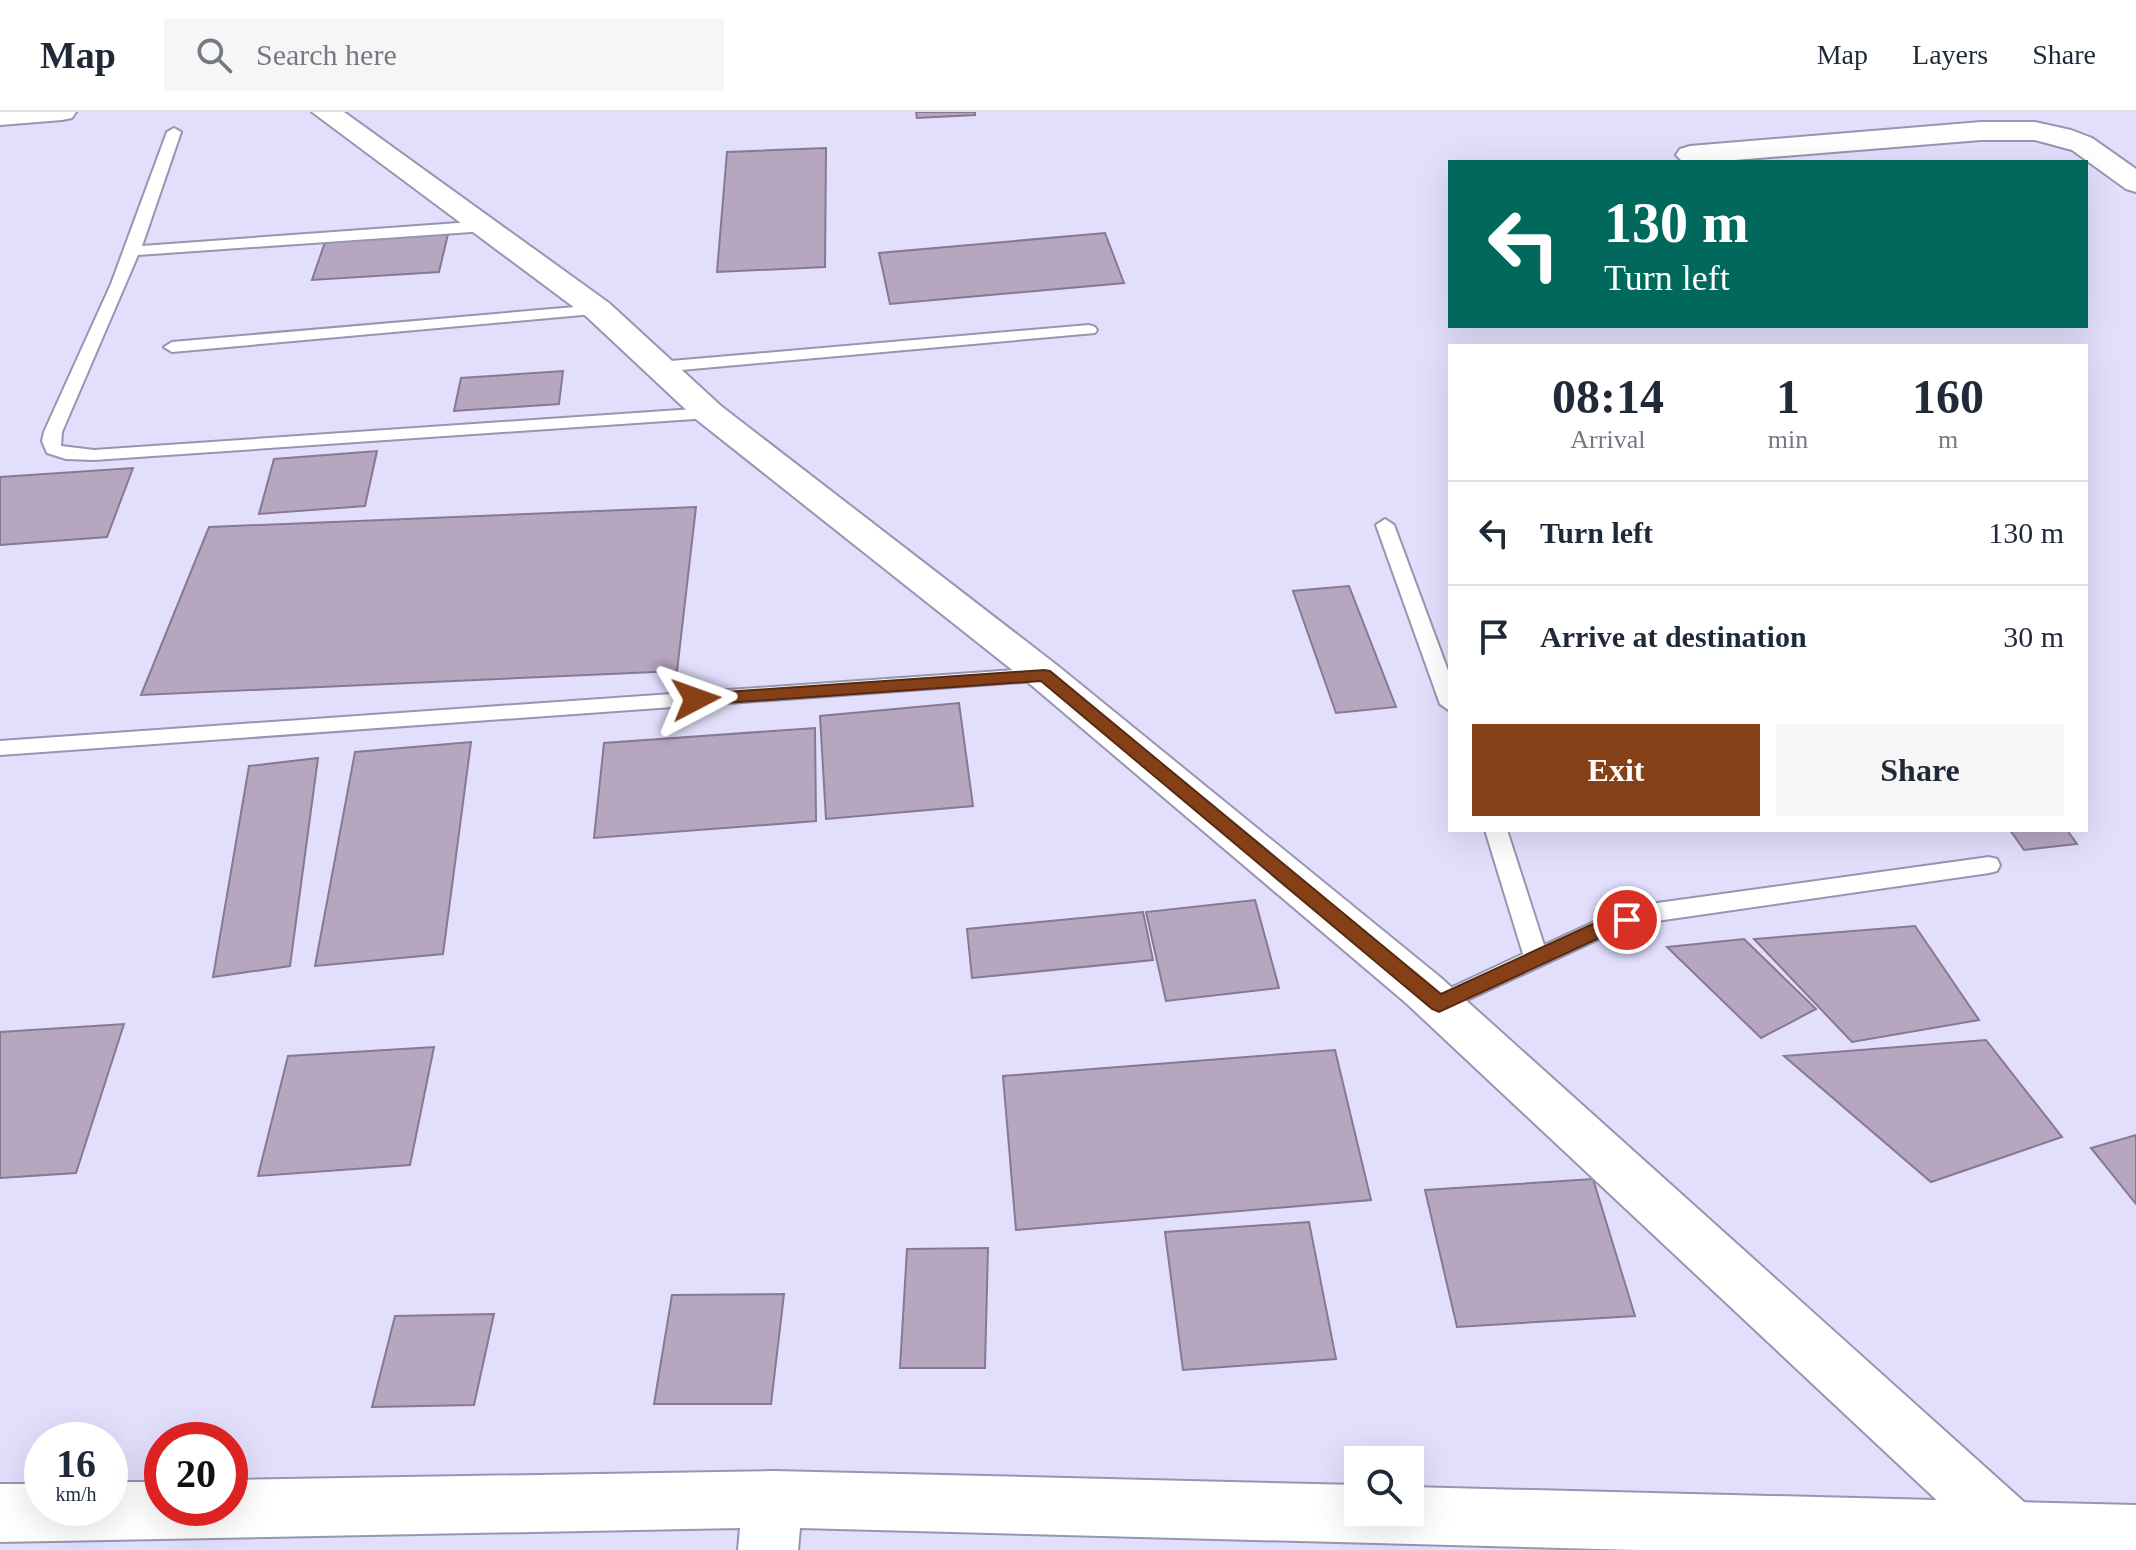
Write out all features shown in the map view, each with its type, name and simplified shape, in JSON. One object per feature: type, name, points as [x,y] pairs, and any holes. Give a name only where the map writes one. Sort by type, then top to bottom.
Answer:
[{"type":"street","points":[[0,117],[62,112]]},
{"type":"street","points":[[326,112],[598,310],[709,413],[1044,675],[1439,1004],[2021,1539]]},
{"type":"street","points":[[1690,155],[1981,131],[2035,131],[2055,124],[2136,183]]},
{"type":"street","points":[[0,1513],[2021,1539],[2136,1534]]},
{"type":"lane","points":[[174,132],[134,251],[94,349],[53,432],[53,449],[66,454],[126,453],[709,413]]},
{"type":"lane","points":[[134,251],[486,226]]},
{"type":"lane","points":[[172,347],[598,310]]},
{"type":"lane","points":[[659,367],[1089,330]]},
{"type":"lane","points":[[1385,525],[1448,698]]},
{"type":"lane","points":[[0,748],[1044,675]]},
{"type":"lane","points":[[1497,832],[1536,958]]},
{"type":"lane","points":[[1439,1004],[1604,927],[1650,913],[1989,865]]},
{"type":"building","points":[[916,112],[975,112],[975,115],[917,118]]},
{"type":"building","points":[[826,148],[825,267],[717,272],[727,152]]},
{"type":"building","points":[[1105,233],[1124,283],[890,304],[879,253]]},
{"type":"building","points":[[448,234],[439,272],[312,280],[325,242]]},
{"type":"building","points":[[563,371],[559,404],[454,411],[461,378]]},
{"type":"building","points":[[377,451],[365,506],[259,514],[274,459]]},
{"type":"building","points":[[133,468],[107,537],[0,545],[0,477]]},
{"type":"building","points":[[696,507],[677,671],[141,695],[209,527]]},
{"type":"building","points":[[1349,586],[1396,707],[1336,713],[1293,591]]},
{"type":"building","points":[[959,703],[973,806],[826,819],[820,716]]},
{"type":"building","points":[[815,728],[816,821],[594,838],[604,743]]},
{"type":"building","points":[[471,742],[443,954],[315,966],[355,752]]},
{"type":"building","points":[[318,758],[290,966],[213,977],[249,766]]},
{"type":"building","points":[[2011,832],[2068,832],[2077,844],[2024,850]]},
{"type":"building","points":[[1255,900],[1279,988],[1166,1001],[1146,912]]},
{"type":"building","points":[[1143,912],[1153,960],[972,978],[967,929]]},
{"type":"building","points":[[1915,926],[1979,1020],[1852,1042],[1754,939]]},
{"type":"building","points":[[1744,939],[1816,1009],[1761,1038],[1667,947]]},
{"type":"building","points":[[124,1024],[76,1173],[0,1178],[0,1032]]},
{"type":"building","points":[[1986,1040],[2062,1137],[1931,1182],[1784,1056]]},
{"type":"building","points":[[434,1047],[410,1165],[258,1176],[288,1056]]},
{"type":"building","points":[[1335,1050],[1371,1200],[1016,1230],[1003,1076]]},
{"type":"building","points":[[2136,1135],[2136,1204],[2091,1148]]},
{"type":"building","points":[[1593,1179],[1635,1316],[1457,1327],[1425,1190]]},
{"type":"building","points":[[1309,1222],[1336,1359],[1183,1370],[1165,1232]]},
{"type":"building","points":[[988,1248],[985,1368],[900,1368],[907,1249]]},
{"type":"building","points":[[784,1294],[771,1404],[654,1404],[672,1295]]},
{"type":"building","points":[[494,1314],[474,1405],[372,1407],[395,1316]]},
{"type":"route","points":[[696,699],[1044,675],[1439,1004],[1604,927],[1627,920]]}]
